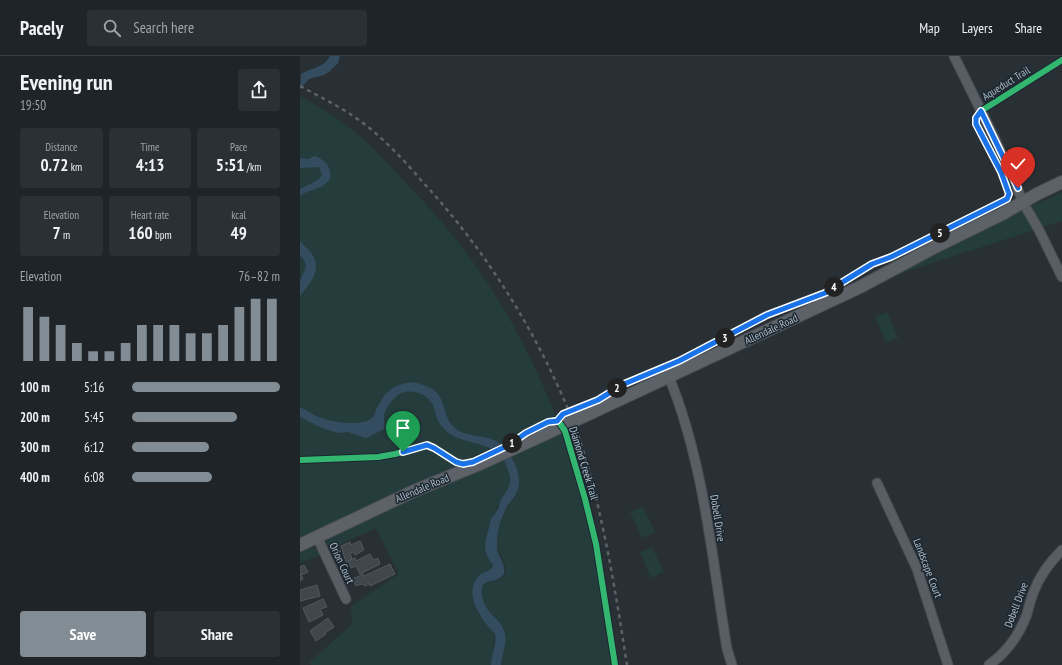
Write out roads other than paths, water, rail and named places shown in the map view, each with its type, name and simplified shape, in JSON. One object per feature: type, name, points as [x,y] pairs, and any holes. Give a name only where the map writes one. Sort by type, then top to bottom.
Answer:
[{"type":"street","points":[[954,56],[996,139],[1024,201],[1062,277]]},
{"type":"street","name":"Allendale Road","points":[[300,545],[414,491],[482,463],[669,377],[860,286],[1062,182]]},
{"type":"street","name":"Dobell Drive","points":[[669,377],[678,402],[700,481],[727,649],[732,665]]},
{"type":"street","name":"Landscape Court","points":[[877,483],[918,569],[948,665]]},
{"type":"street","name":"Orion Court","points":[[316,537],[346,599]]},
{"type":"street","name":"Dobell Drive","points":[[989,665],[1001,656],[1015,639],[1024,622],[1037,584],[1048,565],[1062,550]]},
{"type":"water","points":[[330,56],[340,56],[338,63],[324,75],[309,79],[300,89],[301,74],[321,65]]},
{"type":"water","points":[[315,156],[325,162],[329,168],[330,179],[323,186],[300,196],[300,189],[318,180],[322,175],[319,167],[300,168],[300,158],[308,159]]},
{"type":"water","points":[[300,241],[312,254],[316,267],[313,277],[300,296],[300,283],[306,266],[304,259],[300,255]]},
{"type":"water","points":[[414,382],[429,387],[436,392],[441,400],[450,423],[454,427],[464,433],[488,438],[499,443],[516,465],[519,485],[515,496],[508,505],[501,521],[498,535],[497,549],[504,566],[504,574],[502,577],[487,582],[482,586],[485,605],[502,626],[505,634],[505,646],[501,665],[491,665],[495,635],[483,620],[474,603],[473,590],[477,578],[482,573],[492,568],[493,565],[486,550],[486,538],[491,519],[498,509],[510,484],[506,463],[490,448],[458,438],[448,433],[438,421],[432,404],[425,396],[418,393],[409,391],[401,393],[395,397],[384,414],[384,429],[366,438],[348,432],[338,433],[322,428],[300,417],[300,407],[317,416],[332,421],[345,423],[364,422],[373,417],[381,400],[388,391],[402,384]]},
{"type":"railway","points":[[300,86],[340,108],[363,123],[386,142],[407,164],[439,200],[473,243],[505,288],[533,336],[568,408],[579,438],[595,494],[608,550],[627,665]]}]
